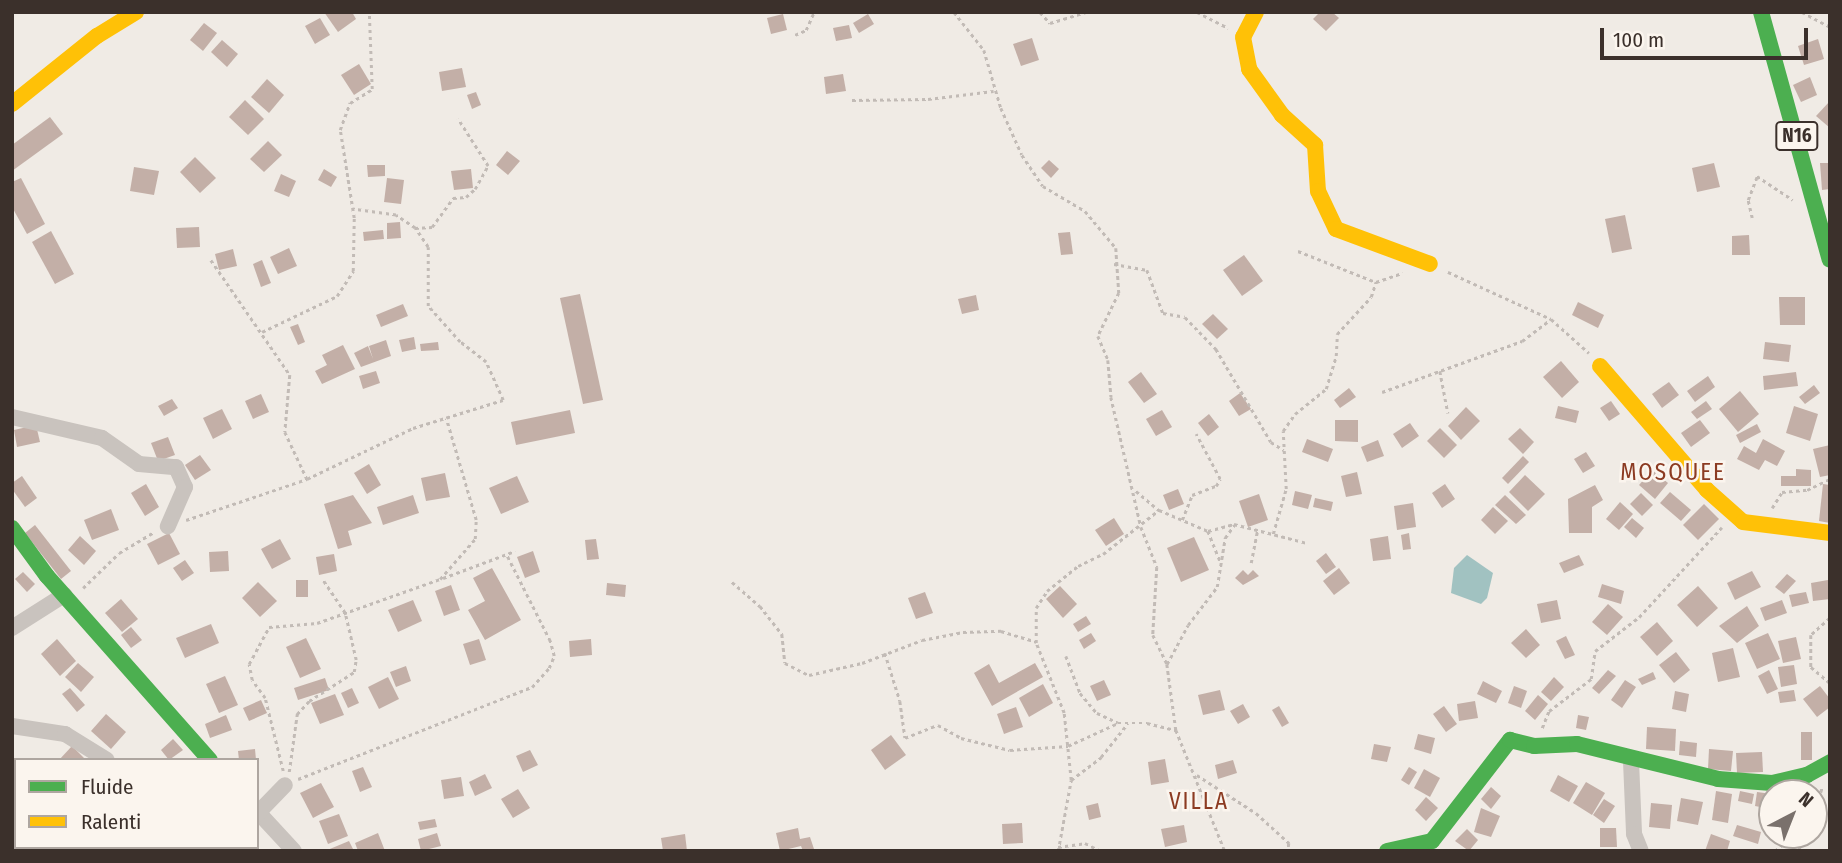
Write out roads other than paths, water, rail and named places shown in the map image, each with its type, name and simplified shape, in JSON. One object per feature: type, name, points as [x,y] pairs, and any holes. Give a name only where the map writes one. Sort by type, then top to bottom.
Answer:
[{"type":"street","points":[[12,104],[97,36],[136,12]]},
{"type":"street","points":[[1256,12],[1243,37],[1249,69],[1282,116],[1315,145],[1318,191],[1336,229],[1430,264]]},
{"type":"street","name":"N16","points":[[1761,12],[1830,260]]},
{"type":"street","points":[[1600,366],[1707,490],[1743,522],[1830,533]]},
{"type":"street","points":[[12,417],[102,438],[139,464],[176,467],[185,487],[169,526]]},
{"type":"street","points":[[12,528],[66,598],[208,758]]},
{"type":"street","points":[[12,628],[66,598]]},
{"type":"street","points":[[12,726],[65,734],[104,758]]},
{"type":"street","points":[[1387,851],[1432,841],[1510,740],[1534,746],[1577,744],[1631,761],[1718,779],[1772,783],[1807,775],[1830,762]]},
{"type":"street","points":[[1631,761],[1634,834],[1642,851]]},
{"type":"street","points":[[259,812],[285,785]]},
{"type":"street","points":[[259,814],[290,849]]},
{"type":"water","points":[[1467,555],[1493,573],[1487,598],[1481,604],[1451,593],[1454,568]]},
{"type":"district","name":"MOSQUEE","points":[[1673,472]]},
{"type":"district","name":"VILLA","points":[[1199,801]]}]
